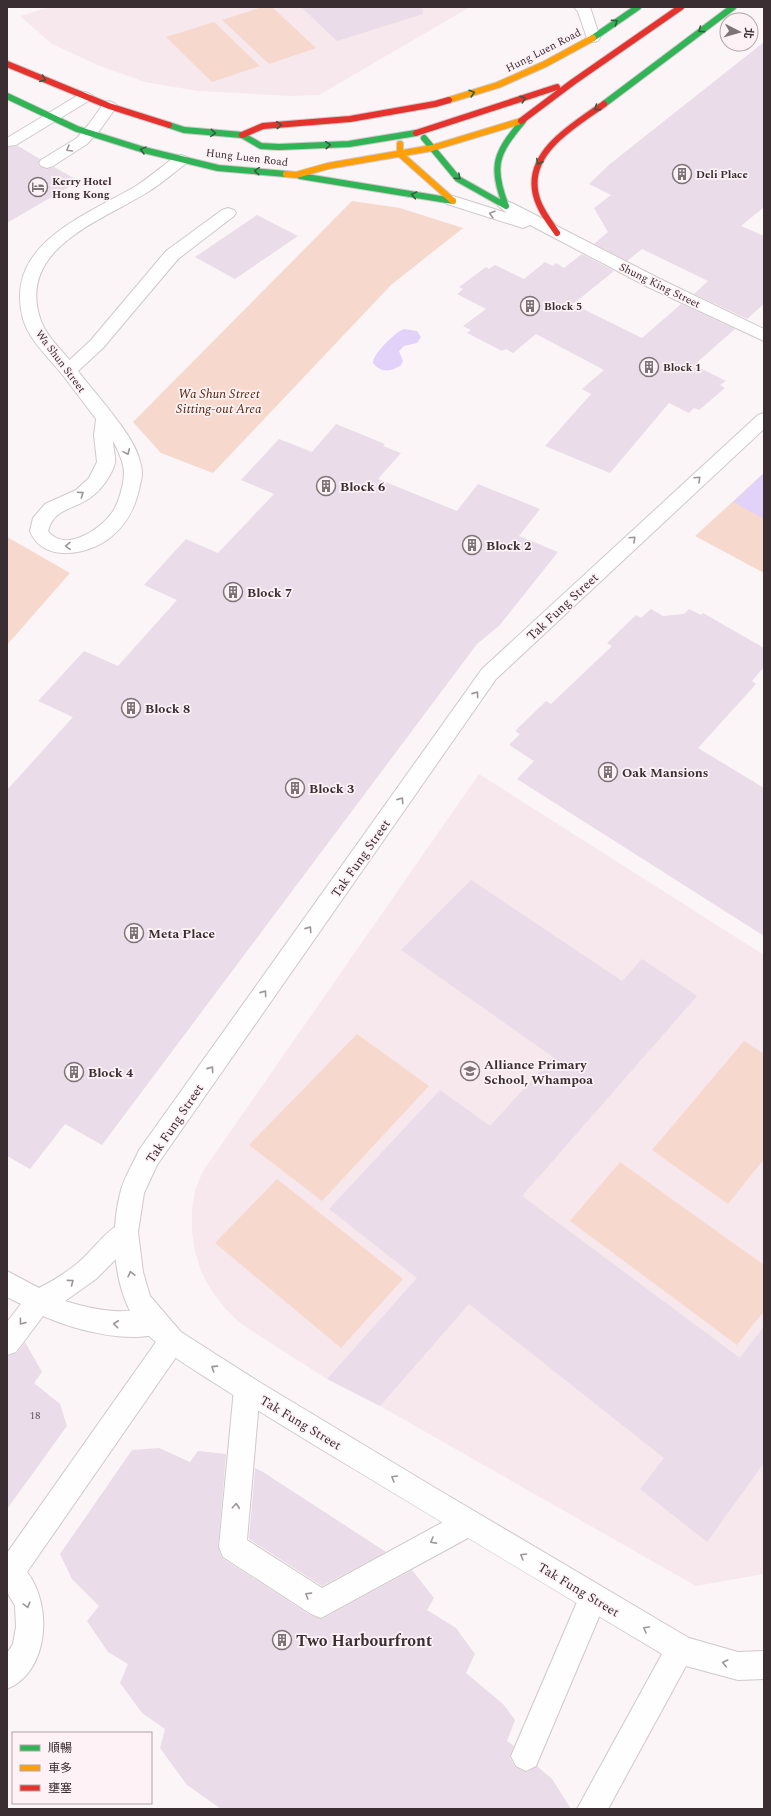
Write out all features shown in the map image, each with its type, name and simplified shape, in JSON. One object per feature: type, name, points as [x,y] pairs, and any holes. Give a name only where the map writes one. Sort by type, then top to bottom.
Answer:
[{"type":"street","points":[[581,7],[585,10],[593,38]]},
{"type":"street","name":"Hung Luen Road","points":[[434,104],[498,85],[544,64],[593,38],[638,7]]},
{"type":"street","name":"Hung Luen Road","points":[[7,96],[89,134],[144,150],[182,156],[218,168],[296,175],[328,166],[432,148],[523,121],[573,82],[681,7]]},
{"type":"street","points":[[556,233],[538,207],[534,194],[533,180],[541,157],[552,143],[733,7]]},
{"type":"street","name":"Hung Luen Road","points":[[7,64],[85,97],[184,134],[242,135],[261,146],[279,147],[349,144],[419,133],[573,82]]},
{"type":"street","points":[[11,142],[85,97]]},
{"type":"street","points":[[434,104],[411,122],[400,136],[400,154],[453,201]]},
{"type":"street","points":[[242,135],[263,126],[350,119],[434,104]]},
{"type":"street","points":[[47,163],[82,142],[108,106]]},
{"type":"street","points":[[506,206],[499,192],[495,178],[496,163],[502,147],[523,121]]},
{"type":"street","points":[[419,133],[458,179],[506,206]]},
{"type":"street","name":"Wa Shun Street","points":[[105,419],[103,435],[106,462],[97,481],[83,494],[52,509],[42,518],[39,531],[41,536],[51,544],[65,547],[74,546],[104,533],[119,518],[127,503],[133,473],[129,456],[122,441],[32,322],[27,301],[30,280],[39,260],[55,241],[78,225],[143,188],[182,156]]},
{"type":"street","points":[[296,175],[453,201]]},
{"type":"street","name":"Shung King Street","points":[[453,201],[556,233]]},
{"type":"street","name":"Shung King Street","points":[[506,206],[556,233],[764,336]]},
{"type":"street","points":[[68,370],[97,344],[172,255],[228,213]]},
{"type":"street","name":"Tak Fung Street","points":[[764,419],[489,674],[148,1158],[132,1193],[126,1232],[130,1272],[139,1302],[164,1332],[246,1389],[680,1649],[698,1656],[738,1666],[764,1665]]},
{"type":"street","points":[[7,1343],[38,1302],[64,1288],[86,1271],[108,1252],[126,1232]]},
{"type":"street","points":[[7,1283],[38,1302],[67,1314],[95,1322],[125,1325],[164,1332],[8,1574],[22,1588],[29,1606],[30,1626],[26,1646],[16,1665],[7,1675]]},
{"type":"street","points":[[246,1389],[233,1547],[321,1604],[467,1522]]},
{"type":"street","points":[[526,1756],[593,1598]]},
{"type":"street","points":[[592,1809],[680,1649]]},
{"type":"shaded area","points":[[50,7],[470,7],[319,95],[291,96],[198,91],[145,82],[100,66],[52,44],[20,16]]},
{"type":"shaded area","points":[[404,329],[417,331],[421,337],[417,343],[404,346],[399,351],[403,361],[401,365],[390,370],[379,369],[373,363],[380,349],[390,339]]},
{"type":"shaded area","points":[[764,473],[764,519],[733,502]]},
{"type":"shaded area","points":[[479,774],[764,955],[764,1574],[696,1586],[380,1406],[327,1379],[239,1322],[224,1307],[211,1290],[201,1271],[195,1251],[192,1231],[192,1210],[195,1190],[203,1171]]},
{"type":"green space","points":[[262,7],[272,7],[316,48],[269,64],[222,20]]},
{"type":"green space","points":[[214,22],[260,66],[212,82],[166,37]]},
{"type":"green space","name":"Wa Shun Street Sitting-out Area","points":[[352,201],[400,208],[463,228],[391,285],[213,473],[161,453],[133,422]]},
{"type":"green space","points":[[764,473],[764,573],[695,536]]},
{"type":"green space","points":[[7,537],[70,573],[7,645]]},
{"type":"green space","points":[[357,1034],[429,1086],[322,1201],[249,1145]]},
{"type":"green space","points":[[744,1041],[764,1054],[764,1159],[728,1204],[652,1150]]},
{"type":"green space","points":[[620,1162],[764,1265],[764,1311],[737,1345],[570,1221]]},
{"type":"green space","points":[[277,1179],[403,1279],[341,1348],[215,1243]]},
{"type":"building","points":[[301,7],[422,7],[423,14],[337,41]]},
{"type":"building","name":"Deli Place","points":[[764,42],[764,207],[741,226],[764,236],[764,304],[747,319],[694,294],[708,281],[642,249],[627,261],[594,244],[608,232],[594,208],[611,195],[589,184],[610,164],[751,52],[759,52],[759,46]]},
{"type":"building","name":"Kerry Hotel Hong Kong","points":[[18,146],[40,159],[38,164],[41,167],[47,169],[54,167],[79,181],[7,223],[7,147]]},
{"type":"building","points":[[257,215],[298,236],[235,279],[195,257]]},
{"type":"building","points":[[582,254],[614,271],[573,304],[642,338],[681,304],[735,329],[694,365],[726,381],[720,385],[725,388],[699,410],[694,408],[689,413],[669,403],[610,473],[545,446],[591,394],[582,389],[604,370],[536,334],[513,353],[506,349],[502,351],[467,333],[471,330],[463,326],[486,309],[457,294],[463,289],[459,287],[486,267],[489,269],[495,265],[524,279],[545,262],[553,266],[556,263],[564,268]]},
{"type":"building","name":"Meta Place","points":[[336,424],[385,444],[383,446],[401,453],[378,479],[457,511],[478,484],[540,509],[519,536],[558,552],[499,626],[477,644],[102,1145],[65,1124],[30,1169],[7,1156],[7,790],[73,717],[38,701],[84,651],[118,666],[177,600],[144,585],[186,539],[218,553],[274,494],[241,480],[279,439],[312,452]]},
{"type":"building","name":"Oak Mansions","points":[[651,609],[663,616],[684,614],[689,609],[701,615],[703,613],[764,648],[764,667],[752,681],[756,684],[698,748],[764,788],[764,936],[517,779],[534,761],[509,745],[520,734],[515,731],[546,701],[551,704],[612,646],[607,643],[636,615],[641,618]]},
{"type":"building","points":[[471,880],[622,981],[642,959],[697,996],[522,1196],[740,1358],[764,1326],[764,1463],[707,1542],[640,1489],[664,1458],[469,1304],[380,1406],[327,1379],[417,1278],[329,1209],[440,1090],[490,1126],[553,1057],[401,950]]},
{"type":"building","points":[[25,1342],[42,1372],[34,1383],[60,1404],[67,1426],[7,1509],[7,1356],[17,1353]]},
{"type":"building","name":"Two Harbourfront","points":[[159,1448],[190,1462],[198,1451],[226,1454],[218,1547],[222,1558],[310,1615],[322,1619],[412,1570],[434,1598],[427,1610],[456,1628],[475,1654],[466,1673],[503,1704],[515,1720],[507,1741],[514,1746],[510,1757],[515,1767],[527,1772],[537,1766],[552,1779],[571,1809],[221,1809],[187,1785],[160,1748],[165,1729],[142,1713],[120,1683],[128,1664],[108,1652],[87,1621],[99,1606],[72,1579],[60,1554],[132,1450]]},
{"type":"building","points":[[255,1468],[386,1552],[322,1586],[249,1539]]},
{"type":"traffic: fast","points":[[593,38],[638,7]]},
{"type":"traffic: fast","points":[[604,104],[733,7]]},
{"type":"traffic: fast","points":[[7,96],[77,129],[144,150],[218,168],[286,174]]},
{"type":"traffic: fast","points":[[506,206],[500,192],[496,170],[501,151],[506,142],[523,121]]},
{"type":"traffic: fast","points":[[169,125],[184,130],[242,135],[261,146],[279,147],[349,144],[416,133]]},
{"type":"traffic: fast","points":[[424,138],[458,179],[506,206]]},
{"type":"traffic: fast","points":[[300,176],[453,201]]},
{"type":"traffic: slow","points":[[449,100],[498,85],[545,64],[593,38]]},
{"type":"traffic: slow","points":[[286,174],[296,175],[328,166],[432,148],[521,121]]},
{"type":"traffic: slow","points":[[400,144],[400,154],[453,201]]},
{"type":"traffic: jam","points":[[521,121],[573,82],[681,7]]},
{"type":"traffic: jam","points":[[7,64],[109,106],[169,125]]},
{"type":"traffic: jam","points":[[416,133],[557,87]]},
{"type":"traffic: jam","points":[[242,135],[263,126],[350,119],[435,104],[449,100]]},
{"type":"traffic: jam","points":[[557,233],[542,210],[535,190],[535,173],[542,158],[553,144],[604,104]]},
{"type":"place","name":"Deli Place","points":[[682,174]]},
{"type":"place","name":"Kerry Hotel Hong Kong","points":[[38,187]]},
{"type":"place","name":"Block 5","points":[[530,306]]},
{"type":"place","name":"Block 1","points":[[649,367]]},
{"type":"place","name":"Block 6","points":[[326,486]]},
{"type":"place","name":"Block 2","points":[[472,545]]},
{"type":"place","name":"Block 7","points":[[233,592]]},
{"type":"place","name":"Block 8","points":[[131,708]]},
{"type":"place","name":"Oak Mansions","points":[[608,772]]},
{"type":"place","name":"Block 3","points":[[295,788]]},
{"type":"place","name":"Meta Place","points":[[134,933]]},
{"type":"place","name":"Alliance Primary School, Whampoa","points":[[470,1071]]},
{"type":"place","name":"Block 4","points":[[74,1072]]},
{"type":"place","name":"Two Harbourfront","points":[[282,1640]]}]
